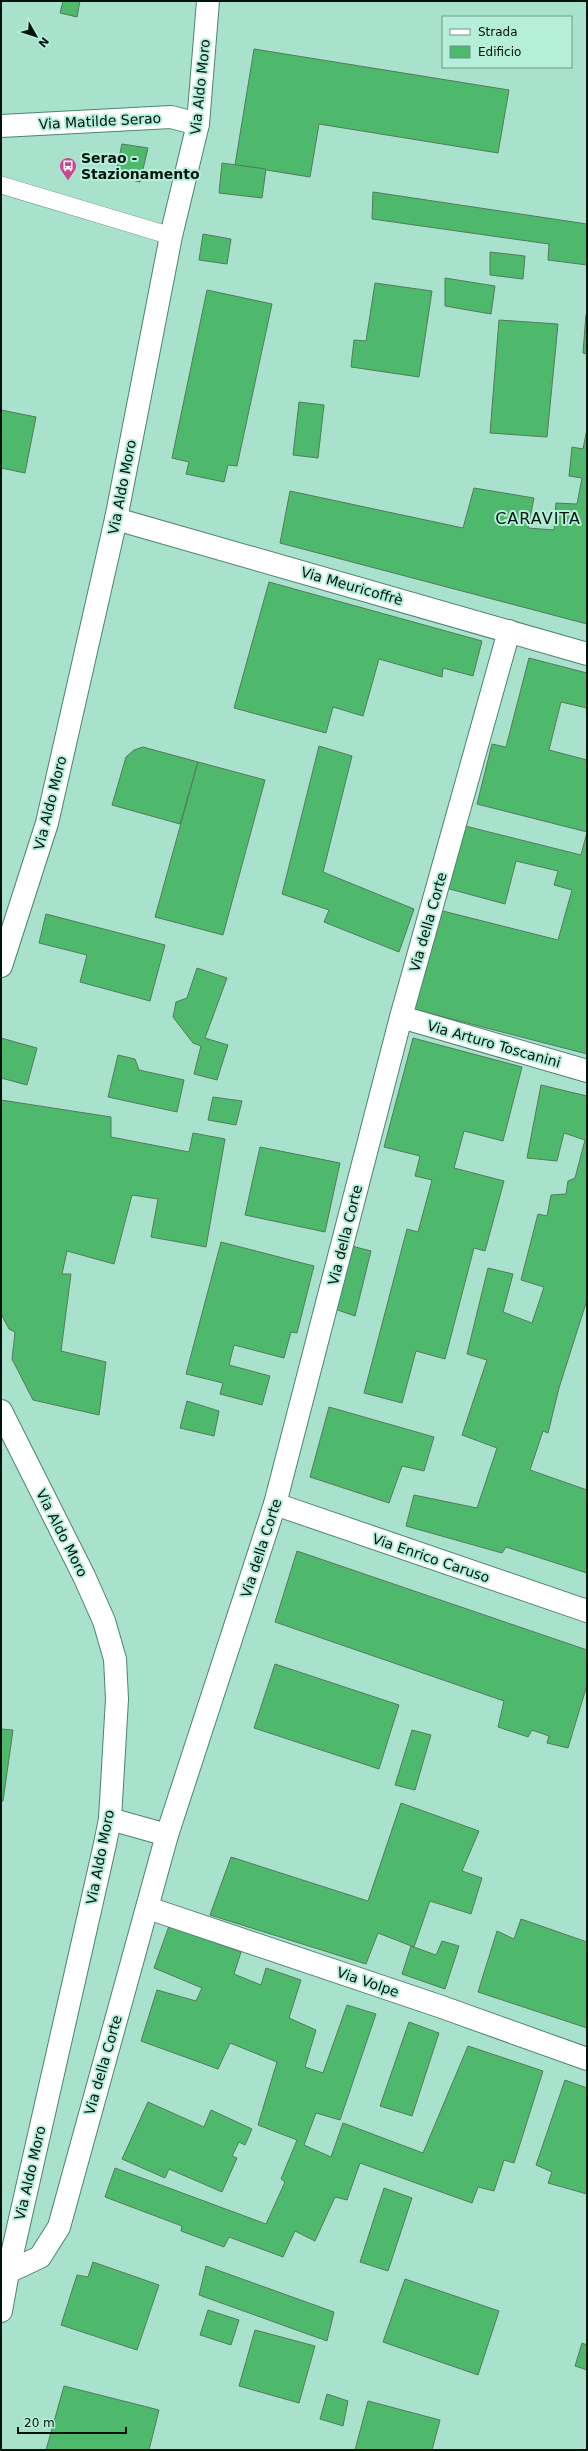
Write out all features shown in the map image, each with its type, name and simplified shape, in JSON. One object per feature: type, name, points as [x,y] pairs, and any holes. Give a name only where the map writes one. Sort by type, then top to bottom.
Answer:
[{"type":"street","name":"Via Aldo Moro","points":[[1,966],[47,823],[116,519],[171,236],[198,124],[208,1]]},
{"type":"street","name":"Via Matilde Serao","points":[[1,126],[171,118],[198,124]]},
{"type":"street","name":"Via Meuricoffrè","points":[[116,519],[587,654]]},
{"type":"street","name":"Via della Corte","points":[[8,2272],[40,2257],[59,2227],[167,1835],[275,1504],[401,1017],[508,632]]},
{"type":"street","name":"Via Arturo Toscanini","points":[[401,1017],[587,1072]]},
{"type":"street","name":"Via Aldo Moro","points":[[1,1411],[84,1576],[104,1620],[114,1659],[117,1699],[110,1819],[8,2272],[1,2311]]},
{"type":"street","name":"Via Enrico Caruso","points":[[275,1504],[587,1611]]},
{"type":"street","points":[[110,1819],[167,1835]]},
{"type":"street","name":"Via Volpe","points":[[148,1908],[439,2006],[587,2059]]},
{"type":"lane","points":[[1,185],[171,236]]},
{"type":"building","points":[[63,1],[80,1],[77,17],[60,13]]},
{"type":"building","points":[[254,49],[509,90],[498,153],[319,124],[310,177],[235,165]]},
{"type":"building","points":[[122,144],[148,148],[140,182],[115,176]]},
{"type":"building","points":[[222,163],[266,169],[262,198],[219,193]]},
{"type":"building","points":[[373,192],[587,224],[587,265],[548,260],[549,244],[372,219]]},
{"type":"building","points":[[203,234],[231,239],[227,264],[199,260]]},
{"type":"building","points":[[490,252],[525,256],[523,279],[490,275]]},
{"type":"building","points":[[445,278],[495,286],[491,314],[445,306]]},
{"type":"building","points":[[375,283],[432,291],[419,377],[351,367],[354,340],[366,341]]},
{"type":"building","points":[[207,290],[272,304],[237,466],[228,465],[224,482],[186,474],[189,462],[172,458]]},
{"type":"building","points":[[587,314],[587,354],[583,353]]},
{"type":"building","points":[[499,320],[558,324],[547,437],[490,433]]},
{"type":"building","points":[[299,402],[324,405],[318,458],[293,455]]},
{"type":"building","points":[[1,410],[36,417],[25,473],[1,468]]},
{"type":"building","points":[[587,429],[587,624],[280,543],[290,491],[463,528],[474,488],[534,498],[528,528],[554,530],[556,503],[577,504],[582,478],[569,476],[572,447],[583,449]]},
{"type":"building","points":[[269,582],[482,641],[473,676],[443,668],[442,677],[379,659],[363,716],[333,707],[326,733],[234,708]]},
{"type":"building","points":[[529,658],[587,673],[587,708],[561,702],[549,750],[587,760],[587,832],[477,804],[492,744],[506,747]]},
{"type":"building","points":[[319,746],[352,756],[323,872],[414,909],[399,952],[324,922],[329,910],[282,894]]},
{"type":"building","points":[[143,747],[198,762],[180,824],[112,805],[126,757],[134,750]]},
{"type":"building","points":[[198,762],[265,780],[223,935],[155,917]]},
{"type":"building","points":[[461,825],[581,855],[587,832],[587,1054],[413,1009],[439,910],[558,940],[572,890],[554,885],[558,871],[516,861],[505,904],[446,888]]},
{"type":"building","points":[[46,914],[165,945],[150,1001],[80,982],[87,955],[39,943]]},
{"type":"building","points":[[197,968],[227,978],[205,1038],[228,1045],[217,1080],[194,1074],[201,1046],[193,1043],[173,1017],[176,1002],[187,998]]},
{"type":"building","points":[[1,1038],[37,1048],[27,1085],[1,1078]]},
{"type":"building","points":[[413,1038],[522,1067],[503,1141],[464,1131],[454,1168],[504,1181],[485,1251],[474,1248],[445,1359],[416,1351],[402,1403],[364,1393],[407,1229],[418,1232],[432,1180],[415,1176],[420,1156],[384,1147]]},
{"type":"building","points":[[118,1055],[135,1059],[139,1070],[184,1080],[177,1112],[108,1097]]},
{"type":"building","points":[[541,1085],[587,1096],[587,1300],[559,1388],[548,1433],[543,1431],[530,1470],[587,1490],[587,1573],[506,1547],[502,1553],[406,1526],[414,1495],[477,1508],[497,1448],[462,1435],[487,1360],[467,1354],[488,1268],[513,1274],[503,1312],[532,1323],[544,1287],[521,1280],[538,1214],[547,1216],[551,1195],[566,1194],[568,1181],[575,1178],[585,1140],[564,1133],[557,1161],[527,1158]]},
{"type":"building","points":[[213,1097],[242,1101],[236,1125],[208,1120]]},
{"type":"building","points":[[1,1100],[111,1117],[111,1137],[189,1152],[193,1133],[225,1139],[206,1247],[151,1237],[158,1199],[132,1195],[114,1264],[67,1251],[62,1274],[71,1274],[61,1351],[106,1362],[99,1415],[33,1400],[12,1359],[15,1332],[9,1329],[1,1314]]},
{"type":"building","points":[[260,1147],[340,1163],[325,1232],[245,1215]]},
{"type":"building","points":[[221,1242],[314,1266],[297,1333],[291,1332],[284,1358],[234,1345],[229,1365],[270,1376],[262,1405],[220,1394],[223,1383],[186,1374]]},
{"type":"building","points":[[344,1244],[371,1251],[355,1316],[329,1307]]},
{"type":"building","points":[[187,1401],[219,1411],[214,1436],[180,1428]]},
{"type":"building","points":[[329,1407],[434,1437],[424,1471],[402,1466],[389,1503],[310,1477]]},
{"type":"building","points":[[297,1551],[587,1650],[587,1685],[568,1748],[547,1743],[549,1736],[532,1730],[528,1737],[498,1727],[504,1701],[275,1622]]},
{"type":"building","points":[[275,1664],[399,1705],[379,1769],[254,1728]]},
{"type":"building","points":[[1,1729],[13,1730],[3,1801],[1,1801]]},
{"type":"building","points":[[412,1730],[431,1735],[415,1790],[395,1785]]},
{"type":"building","points":[[401,1803],[479,1831],[462,1871],[482,1878],[471,1914],[430,1901],[414,1947],[378,1933],[366,1964],[210,1915],[231,1857],[368,1901]]},
{"type":"building","points":[[521,1919],[587,1942],[587,2028],[478,1992],[497,1931],[514,1939]]},
{"type":"building","points":[[169,1926],[241,1952],[234,1974],[261,1985],[266,1968],[301,1980],[289,2018],[316,2030],[305,2067],[323,2073],[347,2005],[376,2014],[340,2120],[316,2113],[304,2145],[331,2157],[343,2123],[423,2153],[468,2046],[543,2071],[514,2163],[504,2160],[494,2191],[478,2187],[472,2203],[360,2163],[347,2200],[335,2197],[315,2241],[295,2231],[283,2257],[229,2237],[224,2247],[181,2231],[182,2226],[105,2197],[115,2168],[266,2224],[285,2182],[281,2179],[297,2140],[258,2125],[277,2062],[230,2043],[218,2069],[141,2041],[157,1990],[196,2001],[202,1988],[154,1968]]},
{"type":"building","points":[[442,1941],[459,1946],[445,1989],[402,1974],[411,1946],[436,1955]]},
{"type":"building","points":[[409,2022],[439,2033],[412,2116],[380,2106]]},
{"type":"building","points":[[565,2080],[587,2088],[587,2194],[548,2183],[552,2172],[536,2165]]},
{"type":"building","points":[[148,2102],[204,2127],[211,2110],[252,2129],[245,2145],[239,2142],[232,2156],[237,2158],[222,2192],[169,2169],[165,2178],[122,2159]]},
{"type":"building","points":[[384,2188],[412,2198],[388,2271],[360,2262]]},
{"type":"building","points":[[93,2262],[159,2285],[137,2350],[61,2325],[77,2275],[88,2277]]},
{"type":"building","points":[[206,2266],[334,2312],[327,2341],[199,2295]]},
{"type":"building","points":[[405,2279],[499,2311],[478,2375],[383,2342]]},
{"type":"building","points":[[208,2310],[239,2320],[231,2345],[200,2335]]},
{"type":"building","points":[[255,2330],[315,2346],[299,2403],[239,2386]]},
{"type":"building","points":[[582,2343],[587,2345],[587,2370],[575,2366]]},
{"type":"building","points":[[64,2386],[159,2410],[149,2450],[46,2450]]},
{"type":"building","points":[[327,2394],[348,2401],[343,2426],[320,2419]]},
{"type":"building","points":[[368,2401],[440,2420],[432,2450],[355,2450]]},
{"type":"place","name":"Serao - Stazionamento","points":[[68,181]]},
{"type":"district","name":"CARAVITA","points":[[538,518]]}]
